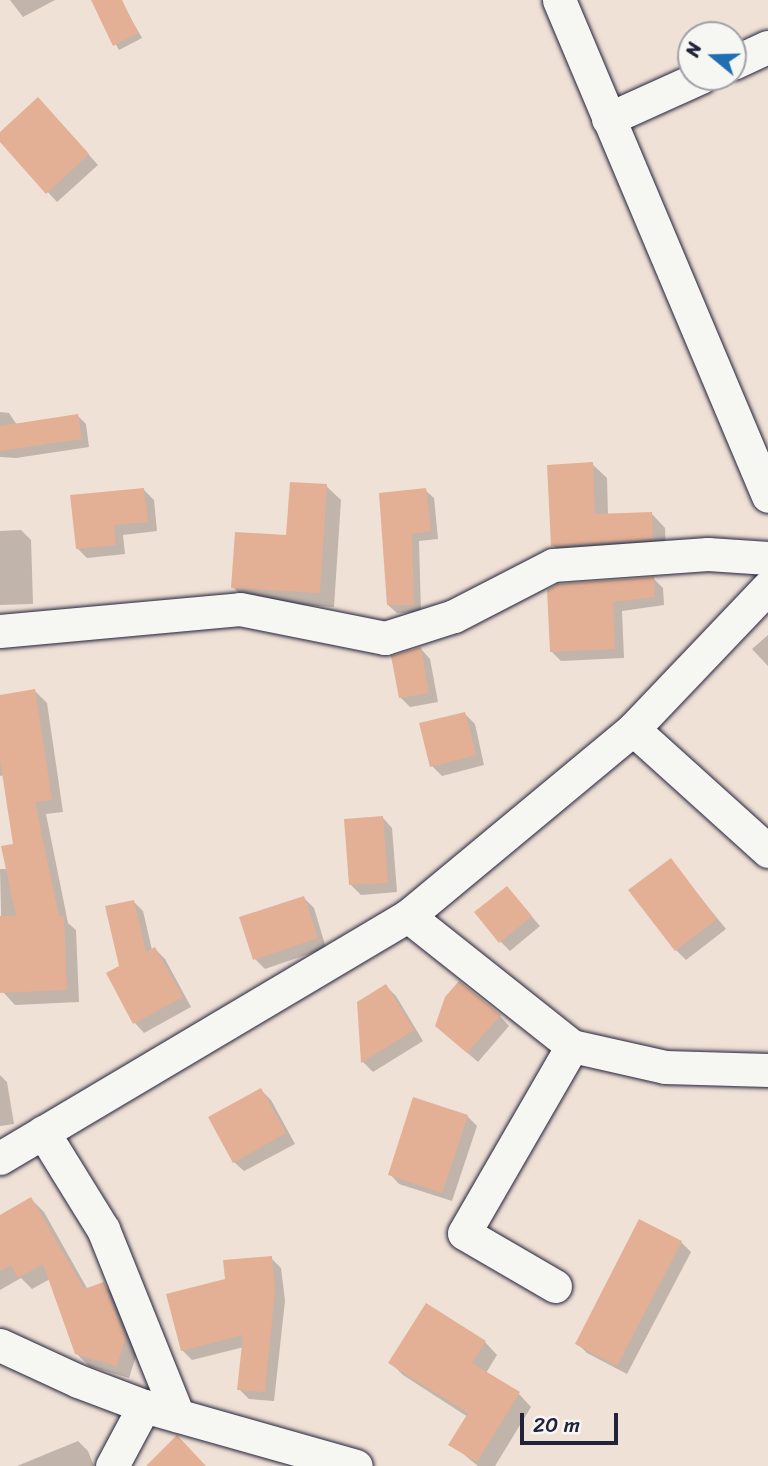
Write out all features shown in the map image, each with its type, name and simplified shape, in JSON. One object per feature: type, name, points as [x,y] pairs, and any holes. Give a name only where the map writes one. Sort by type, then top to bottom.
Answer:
[{"type":"street","points":[[559,0],[768,496]]},
{"type":"street","points":[[747,56],[768,47]]},
{"type":"street","points":[[608,119],[677,88]]},
{"type":"street","points":[[0,631],[240,609],[385,638],[454,616],[552,565],[708,554],[768,558]]},
{"type":"street","points":[[0,1158],[408,916],[633,729],[768,587]]},
{"type":"street","points":[[633,729],[768,850]]},
{"type":"street","points":[[408,916],[572,1046],[665,1067],[768,1070]]},
{"type":"street","points":[[555,1286],[464,1233],[572,1046]]},
{"type":"street","points":[[43,1132],[103,1229],[178,1416]]},
{"type":"street","points":[[0,1345],[78,1381],[292,1457],[356,1466]]},
{"type":"street","points":[[112,1466],[144,1406]]},
{"type":"building","points":[[91,0],[122,0],[138,33],[113,46]]},
{"type":"building","points":[[38,97],[89,154],[46,194],[0,142],[0,132]]},
{"type":"building","points":[[78,414],[82,439],[0,451],[0,426]]},
{"type":"building","points":[[593,462],[595,514],[652,512],[653,539],[551,546],[547,465]]},
{"type":"building","points":[[290,482],[327,484],[320,593],[231,588],[235,532],[286,535]]},
{"type":"building","points":[[144,488],[148,522],[114,525],[116,545],[76,549],[70,495]]},
{"type":"building","points":[[426,488],[431,531],[412,534],[414,605],[387,605],[379,493]]},
{"type":"building","points":[[654,577],[655,597],[613,602],[615,649],[550,652],[547,590],[558,584]]},
{"type":"building","points":[[421,647],[429,693],[399,698],[391,656]]},
{"type":"building","points":[[35,689],[52,800],[35,802],[59,917],[64,916],[67,990],[0,993],[0,916],[16,916],[1,846],[13,844],[0,760],[0,695]]},
{"type":"building","points":[[465,712],[476,755],[430,767],[419,723]]},
{"type":"building","points":[[383,816],[388,883],[349,885],[344,819]]},
{"type":"building","points":[[671,858],[717,919],[675,951],[628,890]]},
{"type":"building","points":[[507,886],[532,916],[499,943],[474,912]]},
{"type":"building","points":[[304,896],[318,938],[253,960],[239,917]]},
{"type":"building","points":[[134,900],[146,952],[155,947],[183,997],[133,1024],[106,973],[119,966],[105,906]]},
{"type":"building","points":[[459,981],[501,1015],[467,1053],[435,1026],[445,997]]},
{"type":"building","points":[[386,984],[414,1030],[361,1063],[357,1002]]},
{"type":"building","points":[[261,1088],[286,1133],[233,1163],[208,1117]]},
{"type":"building","points":[[413,1097],[468,1115],[442,1193],[388,1175]]},
{"type":"building","points":[[31,1197],[84,1289],[104,1282],[125,1339],[117,1366],[75,1354],[43,1264],[18,1278],[11,1265],[0,1271],[0,1215]]},
{"type":"building","points":[[639,1219],[682,1241],[617,1366],[575,1344]]},
{"type":"building","points":[[272,1256],[275,1290],[265,1392],[237,1390],[243,1335],[181,1351],[166,1294],[225,1279],[223,1260]]},
{"type":"building","points":[[426,1303],[486,1341],[472,1363],[520,1392],[477,1462],[448,1445],[468,1413],[388,1363]]},
{"type":"building","points":[[177,1435],[206,1466],[146,1466]]}]
